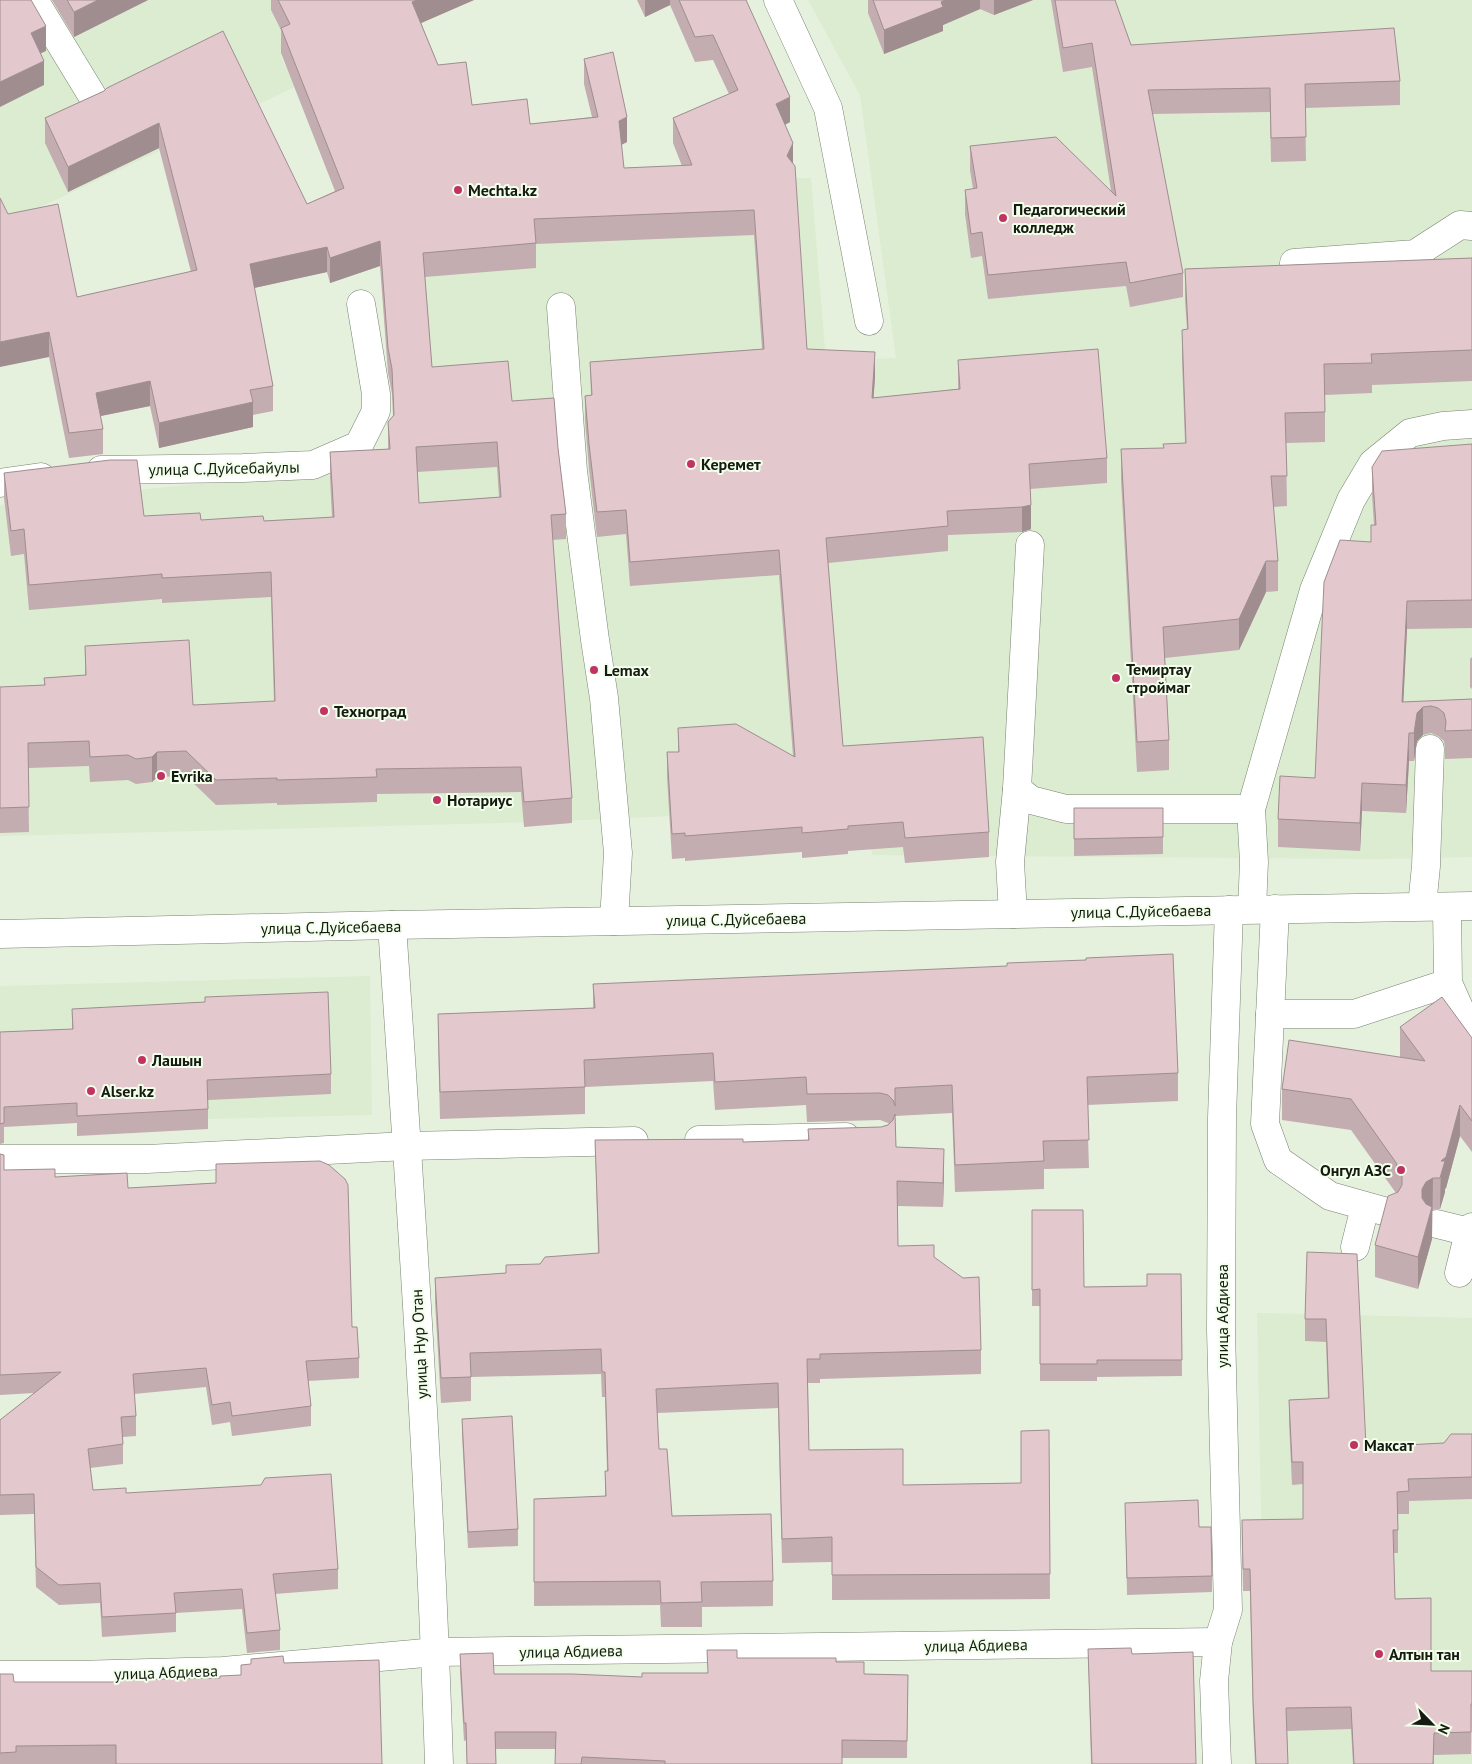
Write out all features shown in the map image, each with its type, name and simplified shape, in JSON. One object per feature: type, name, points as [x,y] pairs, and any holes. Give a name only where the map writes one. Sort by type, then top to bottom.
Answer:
[{"type":"street","points":[[34,0],[96,102]]},
{"type":"street","points":[[778,0],[828,108],[869,321]]},
{"type":"street","points":[[1294,263],[1415,254],[1460,225],[1472,226]]},
{"type":"street","name":"улица С.Дуйсебайулы","points":[[0,483],[109,469],[161,470],[313,465],[359,445],[376,411],[376,394],[362,304]]},
{"type":"street","points":[[561,307],[573,471],[594,640],[604,698],[618,853],[614,921]]},
{"type":"street","points":[[1355,1247],[1376,1210],[1330,1196],[1278,1160],[1265,1124],[1270,1014],[1252,909],[1254,862],[1251,808],[1314,590],[1350,500],[1373,462],[1410,433],[1443,426],[1472,424]]},
{"type":"street","points":[[1013,914],[1010,862],[1018,789],[1030,545]]},
{"type":"street","points":[[1430,749],[1426,866],[1447,906],[1448,983],[1472,1033]]},
{"type":"street","points":[[1018,789],[1031,800],[1066,809],[1251,808]]},
{"type":"street","name":"улица С.Дуйсебаева","points":[[0,934],[1447,906]]},
{"type":"street","name":"улица Абдиева","points":[[0,1675],[223,1671],[436,1652],[1218,1642],[1228,1610],[1221,1311],[1222,1118],[1252,909]]},
{"type":"street","name":"улица Нур Отан","points":[[392,925],[408,1146],[436,1652],[440,1764]]},
{"type":"street","points":[[1270,1014],[1354,1014],[1448,983]]},
{"type":"street","points":[[0,1159],[147,1160],[408,1146],[870,1136]]},
{"type":"street","points":[[1437,1224],[1470,1229],[1459,1273]]},
{"type":"street","points":[[1217,1764],[1214,1681],[1218,1642]]},
{"type":"shaded area","points":[[0,0],[389,0],[280,55],[295,87],[0,226]]},
{"type":"shaded area","points":[[808,0],[1472,0],[1472,857],[1375,859],[872,855],[868,807],[541,822],[0,836],[0,505],[387,463],[408,439],[397,227],[547,181],[811,178],[826,361],[896,358],[860,95]]},
{"type":"shaded area","points":[[370,976],[372,1115],[0,1124],[0,986]]},
{"type":"shaded area","points":[[1257,1313],[1472,1318],[1472,1764],[1266,1764]]},
{"type":"building","points":[[0,0],[31,0],[46,26],[31,33],[44,61],[0,82]]},
{"type":"building","points":[[67,0],[98,0],[74,12]]},
{"type":"building","points":[[278,0],[417,0],[412,2],[438,65],[466,62],[472,105],[527,99],[530,124],[598,117],[584,59],[613,52],[627,117],[619,121],[624,168],[692,165],[673,118],[738,90],[713,35],[695,37],[679,0],[746,0],[790,97],[776,104],[793,143],[787,156],[795,166],[807,349],[875,352],[872,398],[960,389],[958,360],[1098,349],[1107,458],[1029,464],[1031,505],[947,511],[948,526],[826,538],[843,746],[983,737],[989,832],[905,838],[903,822],[848,826],[848,829],[802,833],[802,827],[685,836],[685,833],[672,834],[667,752],[679,752],[678,728],[736,724],[795,757],[779,550],[630,562],[626,510],[597,512],[585,396],[592,395],[590,362],[764,349],[754,210],[534,219],[536,243],[423,253],[432,367],[508,361],[512,401],[554,398],[566,514],[551,515],[572,798],[524,802],[521,767],[376,769],[377,777],[216,780],[186,751],[157,752],[152,757],[136,759],[128,755],[90,757],[89,741],[28,743],[29,807],[0,808],[0,687],[45,685],[44,678],[86,675],[85,646],[189,640],[193,705],[275,701],[271,572],[162,578],[162,574],[29,585],[24,529],[11,531],[4,473],[110,460],[137,460],[144,516],[200,513],[201,520],[263,516],[264,521],[334,517],[330,452],[390,449],[388,422],[394,415],[392,369],[388,348],[380,241],[330,258],[327,247],[250,264],[273,386],[250,390],[253,402],[159,423],[150,381],[96,393],[103,429],[69,433],[49,332],[0,342],[0,198],[8,214],[58,204],[77,297],[197,270],[159,123],[68,167],[45,118],[104,91],[223,31],[307,204],[344,188],[281,28],[290,24]],"holes":[[[497,442],[501,497],[419,503],[416,447]]]},
{"type":"building","points":[[873,0],[945,0],[941,2],[943,7],[884,30]]},
{"type":"building","points":[[1055,0],[1115,0],[1131,45],[1394,28],[1400,81],[1305,84],[1306,137],[1271,138],[1270,88],[1148,90],[1183,273],[1130,283],[1126,262],[988,275],[982,232],[971,234],[965,190],[977,188],[970,146],[1056,137],[1116,196],[1092,43],[1063,48]]},
{"type":"building","points":[[1472,258],[1472,350],[1371,354],[1372,363],[1324,364],[1325,412],[1285,413],[1287,476],[1271,476],[1278,561],[1266,561],[1239,619],[1163,627],[1169,740],[1137,742],[1121,449],[1164,448],[1163,444],[1186,443],[1182,330],[1188,329],[1185,269]]},
{"type":"building","points":[[1472,444],[1472,600],[1407,601],[1402,702],[1472,699],[1472,730],[1445,731],[1444,713],[1438,708],[1431,706],[1423,707],[1417,713],[1414,733],[1409,733],[1406,785],[1362,783],[1360,823],[1278,819],[1280,776],[1315,778],[1324,582],[1340,540],[1371,542],[1371,525],[1376,525],[1372,467],[1382,451]]},
{"type":"building","points":[[1074,808],[1163,808],[1163,837],[1074,839]]},
{"type":"building","points":[[1173,954],[1178,1073],[1087,1077],[1089,1140],[1043,1141],[1044,1161],[955,1165],[952,1085],[895,1088],[895,1106],[893,1100],[888,1095],[880,1093],[807,1094],[806,1077],[715,1082],[713,1053],[584,1060],[585,1087],[440,1092],[438,1014],[595,1008],[593,984],[1007,966],[1007,963]]},
{"type":"building","points":[[328,992],[331,1074],[207,1080],[208,1109],[77,1116],[77,1103],[4,1107],[4,1123],[0,1124],[0,1032],[73,1029],[72,1009],[205,1002],[205,997]]},
{"type":"building","points":[[1442,997],[1472,1038],[1472,1121],[1460,1105],[1446,1157],[1441,1161],[1445,1161],[1440,1178],[1433,1178],[1426,1182],[1422,1189],[1422,1198],[1426,1204],[1432,1207],[1418,1257],[1375,1245],[1388,1196],[1398,1192],[1402,1185],[1402,1176],[1396,1168],[1397,1164],[1351,1099],[1282,1089],[1289,1040],[1425,1061],[1400,1027]]},
{"type":"building","points":[[895,1114],[896,1147],[944,1149],[943,1183],[897,1181],[898,1246],[934,1245],[934,1257],[963,1278],[979,1277],[981,1350],[820,1354],[820,1359],[807,1359],[809,1450],[903,1449],[903,1485],[1021,1483],[1021,1431],[1049,1430],[1050,1574],[832,1575],[832,1537],[782,1539],[778,1383],[656,1389],[659,1449],[667,1449],[672,1516],[771,1514],[773,1581],[701,1582],[702,1602],[661,1603],[660,1581],[534,1582],[534,1499],[606,1496],[605,1471],[608,1471],[605,1372],[602,1372],[601,1349],[470,1353],[471,1377],[441,1378],[435,1278],[506,1273],[506,1265],[540,1264],[545,1257],[599,1253],[595,1140],[743,1139],[743,1142],[809,1140],[808,1129],[881,1127],[888,1125],[893,1120]]},
{"type":"building","points":[[0,1154],[4,1155],[4,1170],[55,1169],[55,1177],[127,1173],[128,1188],[216,1183],[216,1164],[320,1161],[329,1165],[345,1179],[348,1185],[352,1327],[357,1327],[359,1358],[306,1361],[311,1406],[232,1416],[230,1402],[212,1405],[206,1368],[133,1374],[136,1416],[121,1417],[123,1444],[88,1449],[93,1490],[126,1488],[126,1493],[261,1485],[265,1478],[331,1474],[338,1569],[273,1574],[280,1630],[247,1633],[242,1589],[174,1593],[176,1613],[102,1617],[100,1583],[59,1585],[36,1567],[34,1494],[0,1495],[0,1420],[61,1372],[0,1375]]},
{"type":"building","points":[[1032,1210],[1083,1210],[1084,1287],[1147,1286],[1147,1274],[1181,1274],[1182,1360],[1097,1360],[1097,1364],[1040,1364],[1040,1289],[1032,1290]]},
{"type":"building","points":[[1307,1252],[1357,1254],[1366,1447],[1444,1443],[1451,1434],[1472,1434],[1472,1477],[1408,1479],[1409,1491],[1397,1492],[1398,1530],[1393,1530],[1395,1599],[1431,1598],[1431,1671],[1472,1671],[1471,1732],[1434,1733],[1433,1764],[1354,1764],[1351,1707],[1286,1708],[1288,1764],[1256,1764],[1250,1569],[1243,1569],[1242,1520],[1303,1519],[1303,1462],[1292,1462],[1289,1400],[1329,1398],[1326,1319],[1305,1319]]},
{"type":"building","points":[[512,1416],[518,1529],[468,1532],[462,1419]]},
{"type":"building","points":[[1198,1500],[1199,1527],[1211,1527],[1212,1576],[1127,1578],[1125,1503]]},
{"type":"building","points":[[1131,1648],[1132,1654],[1193,1652],[1196,1764],[1092,1764],[1088,1649]]},
{"type":"building","points":[[707,1650],[737,1650],[737,1658],[836,1658],[836,1662],[864,1662],[864,1674],[908,1675],[907,1741],[842,1740],[842,1764],[665,1764],[665,1761],[582,1757],[581,1764],[555,1764],[556,1732],[495,1732],[496,1764],[467,1764],[466,1723],[464,1723],[460,1654],[493,1653],[494,1674],[572,1674],[642,1677],[642,1673],[708,1673]]},
{"type":"building","points":[[283,1656],[284,1663],[379,1660],[382,1764],[116,1764],[116,1745],[16,1746],[16,1752],[0,1753],[0,1674],[13,1674],[14,1682],[115,1682],[115,1680],[220,1678],[220,1676],[241,1675],[241,1665],[251,1664],[251,1659]]},
{"type":"place","name":"Mechta.kz","points":[[458,190]]},
{"type":"place","name":"Педагогический колледж","points":[[1003,218]]},
{"type":"place","name":"Керемет","points":[[691,464]]},
{"type":"place","name":"Lemax","points":[[594,670]]},
{"type":"place","name":"Темиртау строймаг","points":[[1116,678]]},
{"type":"place","name":"Техноград","points":[[324,711]]},
{"type":"place","name":"Evrika","points":[[161,776]]},
{"type":"place","name":"Нотариус","points":[[437,800]]},
{"type":"place","name":"Лашын","points":[[142,1060]]},
{"type":"place","name":"Alser.kz","points":[[91,1091]]},
{"type":"place","name":"Онгул АЗС","points":[[1401,1170]]},
{"type":"place","name":"Максат","points":[[1354,1445]]},
{"type":"place","name":"Алтын тан","points":[[1379,1654]]}]
